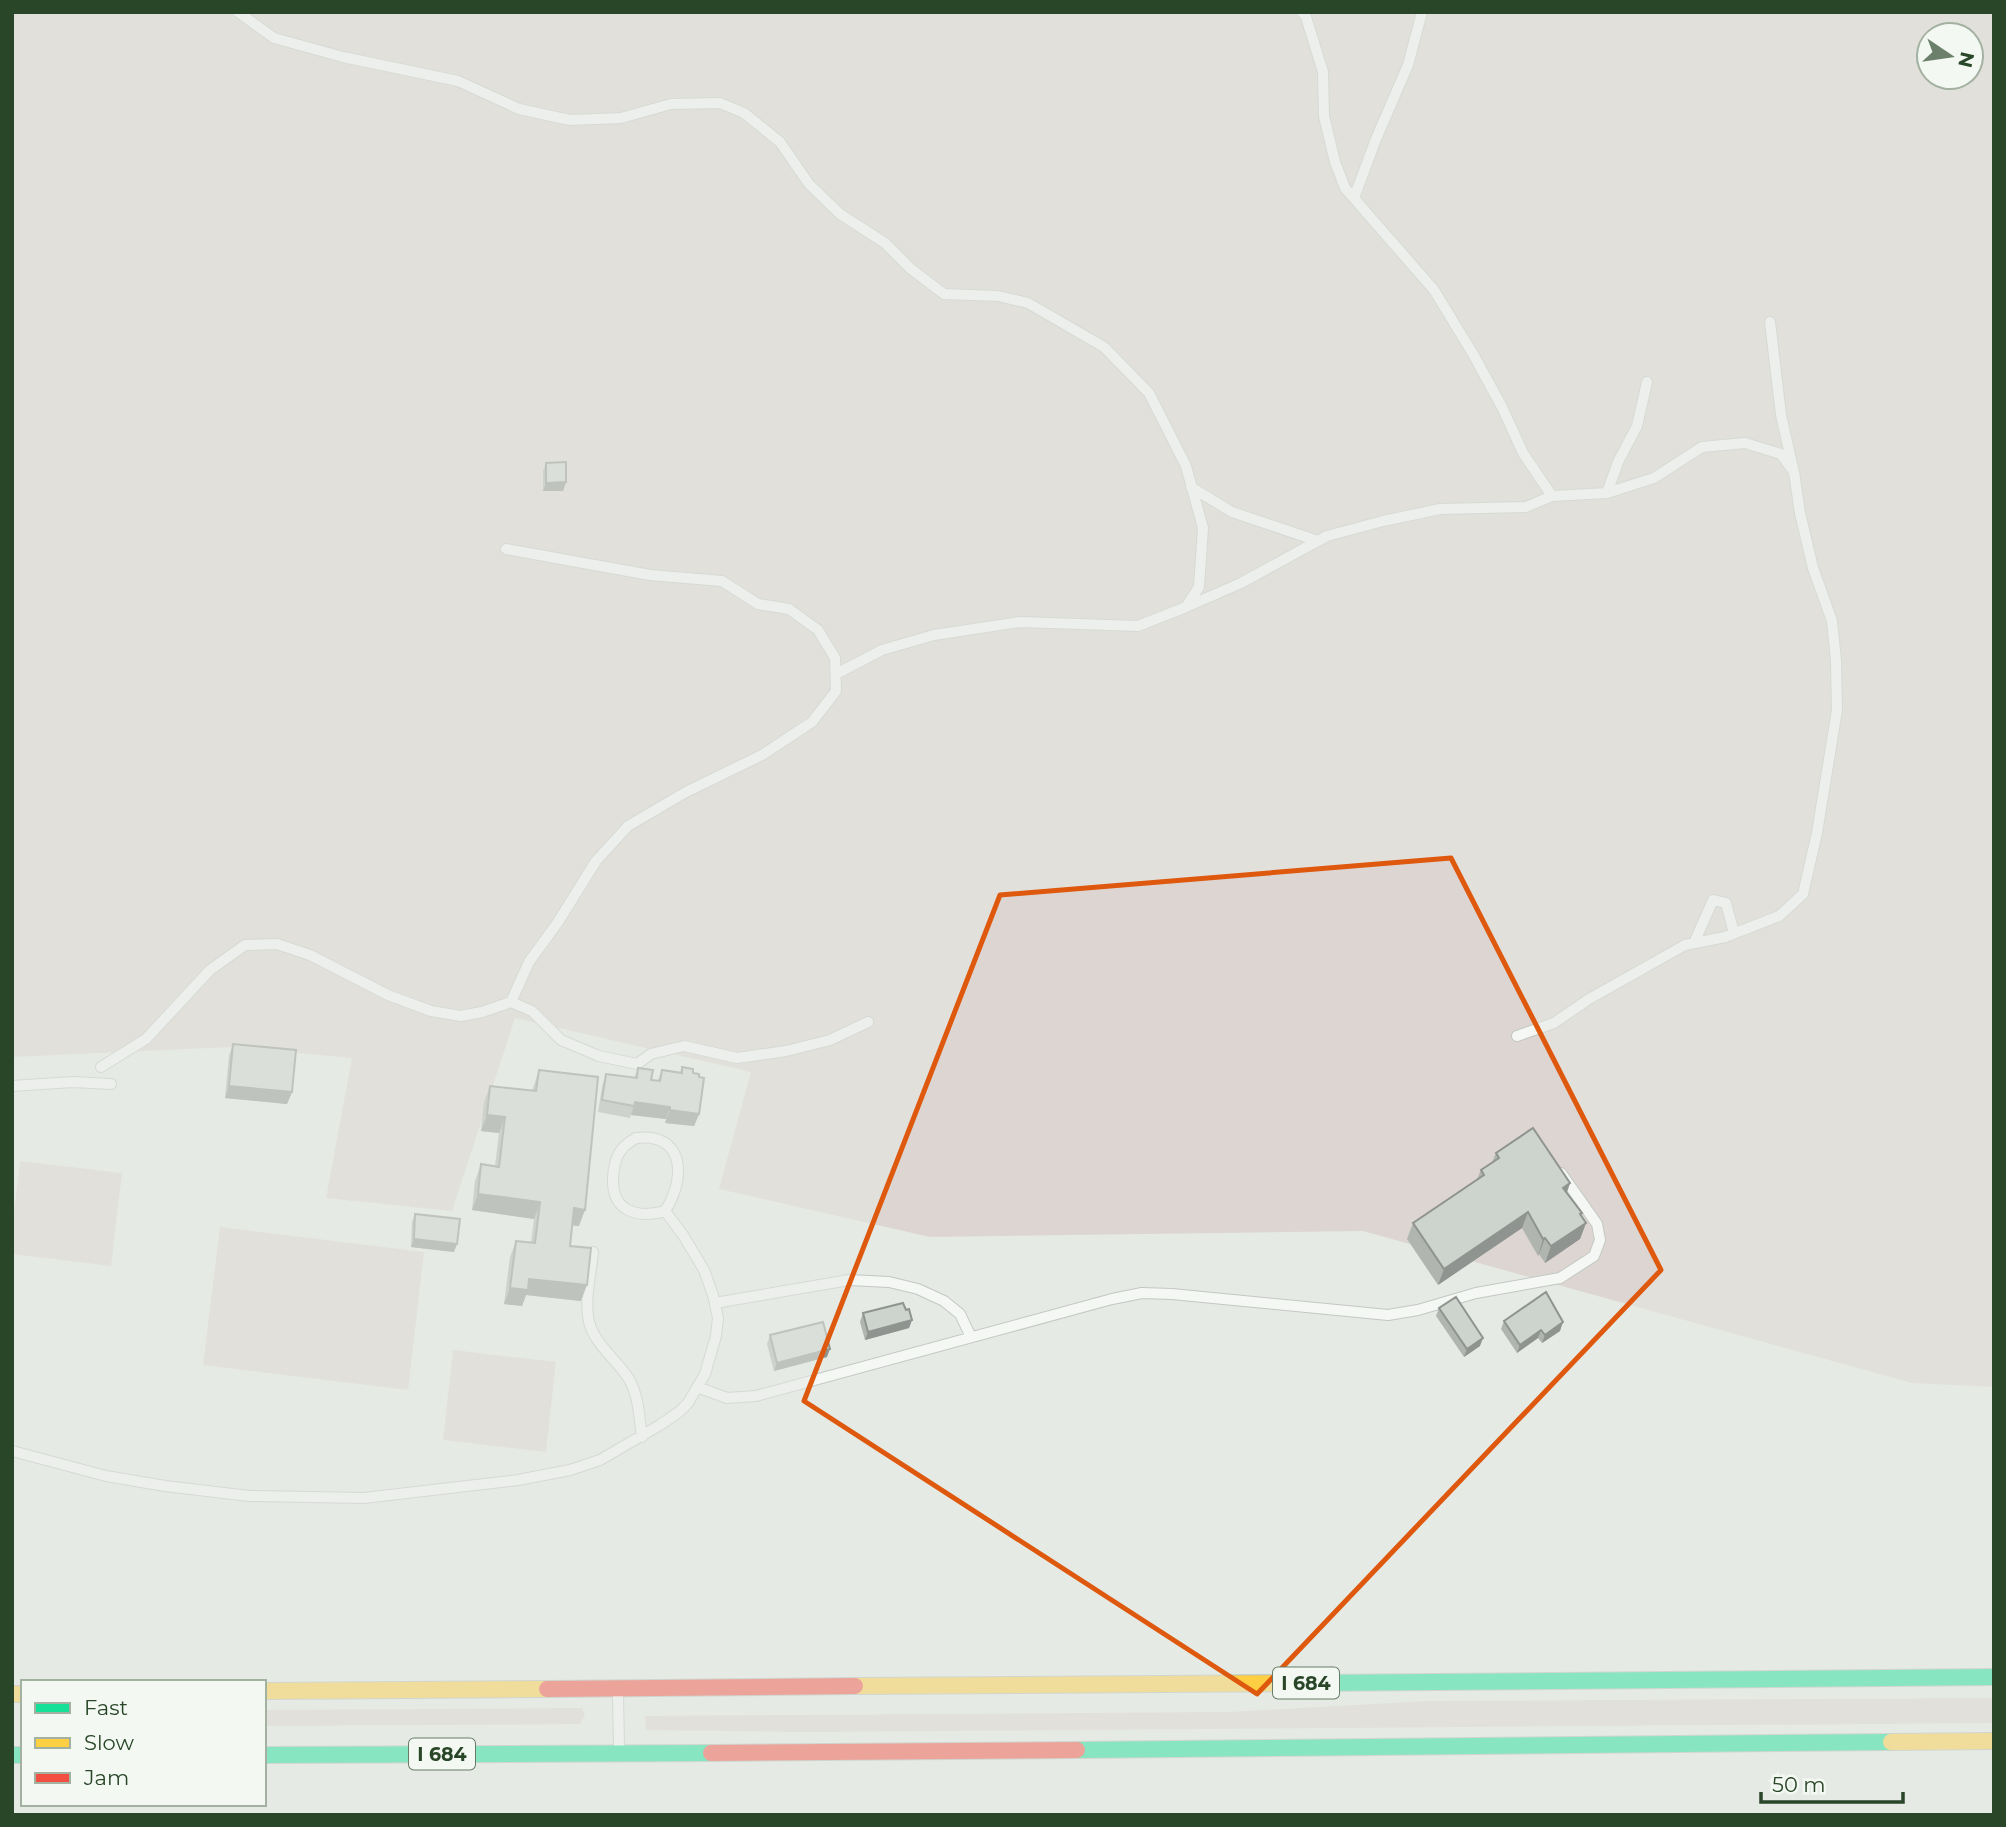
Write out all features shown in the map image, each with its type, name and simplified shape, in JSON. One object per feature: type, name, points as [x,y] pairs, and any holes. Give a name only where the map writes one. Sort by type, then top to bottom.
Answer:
[{"type":"highway","name":"I 684","points":[[266,1691],[1994,1677]]},
{"type":"highway","name":"I 684","points":[[266,1755],[1994,1741]]},
{"type":"lane","points":[[238,12],[274,38],[343,57],[458,82],[519,109],[570,120],[621,118],[671,104],[720,103],[744,113],[780,142],[809,184],[840,214],[885,243],[911,269],[944,294],[998,296],[1028,303],[1104,347],[1149,393],[1186,466],[1203,528],[1199,587],[1186,607]]},
{"type":"lane","points":[[1302,12],[1306,17],[1323,72],[1324,116],[1335,162],[1345,188],[1434,290],[1502,407],[1523,453],[1552,496]]},
{"type":"lane","points":[[1354,198],[1408,65],[1422,12]]},
{"type":"lane","points":[[1517,1036],[1554,1023],[1600,993],[1685,945],[1734,933],[1779,916],[1803,894],[1817,833],[1837,710],[1836,661],[1832,621],[1813,568],[1800,513],[1781,415],[1770,323]]},
{"type":"lane","points":[[1607,493],[1618,462],[1637,426],[1647,382]]},
{"type":"lane","points":[[835,674],[882,650],[934,635],[1020,622],[1138,626],[1241,583],[1338,533],[1440,509],[1526,507],[1552,496],[1607,493],[1654,478],[1702,447],[1745,443],[1781,454],[1794,472]]},
{"type":"lane","points":[[1191,487],[1232,512],[1318,541]]},
{"type":"lane","points":[[506,549],[650,575],[722,580],[758,604],[789,609],[818,630],[835,658],[836,691],[812,722],[762,755],[686,792],[628,825],[596,861],[529,962],[511,1002]]},
{"type":"lane","points":[[1694,943],[1713,900],[1726,903],[1734,933]]},
{"type":"lane","points":[[100,1067],[146,1039],[210,970],[245,945],[277,944],[310,955],[388,995],[431,1011],[461,1016],[511,1002],[532,1011],[561,1040],[599,1056],[636,1064],[651,1054],[684,1046],[737,1058],[786,1051],[830,1040],[868,1022]]},
{"type":"lane","points":[[12,1086],[73,1082],[111,1084]]},
{"type":"lane","points":[[636,1138],[653,1138],[661,1142],[668,1146],[678,1160],[674,1198],[665,1212],[637,1214],[622,1207],[612,1193],[613,1169],[621,1149],[636,1138]]},
{"type":"lane","points":[[697,1387],[727,1398],[756,1396],[1142,1293],[1388,1315],[1418,1310],[1475,1293],[1560,1278],[1594,1256],[1600,1240],[1598,1224],[1552,1160]]},
{"type":"lane","points":[[12,1451],[106,1476],[165,1486],[249,1496],[364,1498],[505,1482],[570,1470],[600,1460],[642,1437],[688,1403],[705,1374],[716,1336],[718,1318],[704,1270],[683,1235],[665,1212]]},
{"type":"lane","points":[[593,1252],[589,1322],[596,1340],[629,1380],[637,1398],[642,1437]]},
{"type":"lane","points":[[715,1303],[849,1280],[889,1282],[944,1301],[960,1314],[971,1337]]},
{"type":"lane","points":[[618,1689],[620,1754]]},
{"type":"highlighted area","points":[[1451,858],[1661,1270],[1257,1694],[804,1401],[1000,895]]},
{"type":"shaded area","points":[[12,12],[1994,12],[1994,1387],[1912,1383],[1363,1231],[930,1237],[719,1189],[751,1072],[515,1018],[452,1211],[326,1198],[352,1058],[231,1047],[12,1057]]},
{"type":"shaded area","points":[[20,1161],[122,1173],[111,1266],[12,1254],[12,1229]]},
{"type":"shaded area","points":[[220,1227],[424,1252],[408,1390],[203,1365]]},
{"type":"shaded area","points":[[453,1350],[556,1362],[546,1452],[443,1440]]},
{"type":"shaded area","points":[[1994,1698],[1994,1723],[808,1732],[646,1730],[645,1716],[1229,1712],[1428,1701]]},
{"type":"shaded area","points":[[582,1708],[585,1715],[580,1724],[266,1726],[266,1710]]},
{"type":"building","points":[[566,462],[566,482],[546,483],[546,463]]},
{"type":"building","points":[[233,1044],[296,1050],[292,1092],[229,1086]]},
{"type":"building","points":[[682,1067],[693,1069],[693,1073],[704,1078],[699,1114],[670,1110],[670,1107],[635,1102],[634,1106],[602,1100],[606,1074],[637,1078],[638,1068],[653,1070],[651,1080],[660,1081],[662,1070],[682,1073]]},
{"type":"building","points":[[539,1070],[598,1077],[585,1210],[574,1208],[570,1246],[591,1248],[587,1285],[529,1279],[528,1290],[510,1288],[516,1241],[535,1243],[540,1202],[478,1194],[481,1164],[499,1167],[505,1117],[487,1115],[490,1086],[536,1091]]},
{"type":"building","points":[[1533,1128],[1570,1183],[1563,1188],[1582,1213],[1580,1214],[1586,1223],[1551,1246],[1543,1239],[1528,1212],[1444,1269],[1413,1223],[1484,1175],[1481,1170],[1499,1158],[1496,1153]]},
{"type":"building","points":[[415,1214],[460,1219],[457,1244],[414,1239]]},
{"type":"building","points":[[1546,1292],[1563,1322],[1545,1335],[1541,1330],[1520,1345],[1504,1321]]},
{"type":"building","points":[[1456,1297],[1483,1338],[1467,1349],[1439,1308]]},
{"type":"building","points":[[903,1303],[906,1310],[909,1309],[912,1320],[868,1332],[863,1313]]},
{"type":"building","points":[[823,1322],[830,1349],[777,1363],[770,1335]]},
{"type":"traffic: fast","points":[[1314,1683],[1994,1677]]},
{"type":"traffic: fast","points":[[1077,1750],[1891,1742]]},
{"type":"traffic: fast","points":[[266,1755],[711,1753]]},
{"type":"traffic: fast","points":[[12,1755],[21,1755]]},
{"type":"traffic: slow","points":[[855,1686],[1314,1683]]},
{"type":"traffic: slow","points":[[266,1691],[547,1689]]},
{"type":"traffic: slow","points":[[12,1694],[21,1694]]},
{"type":"traffic: slow","points":[[1891,1742],[1994,1741]]},
{"type":"traffic: jam","points":[[547,1689],[855,1686]]},
{"type":"traffic: jam","points":[[711,1753],[1077,1750]]}]
